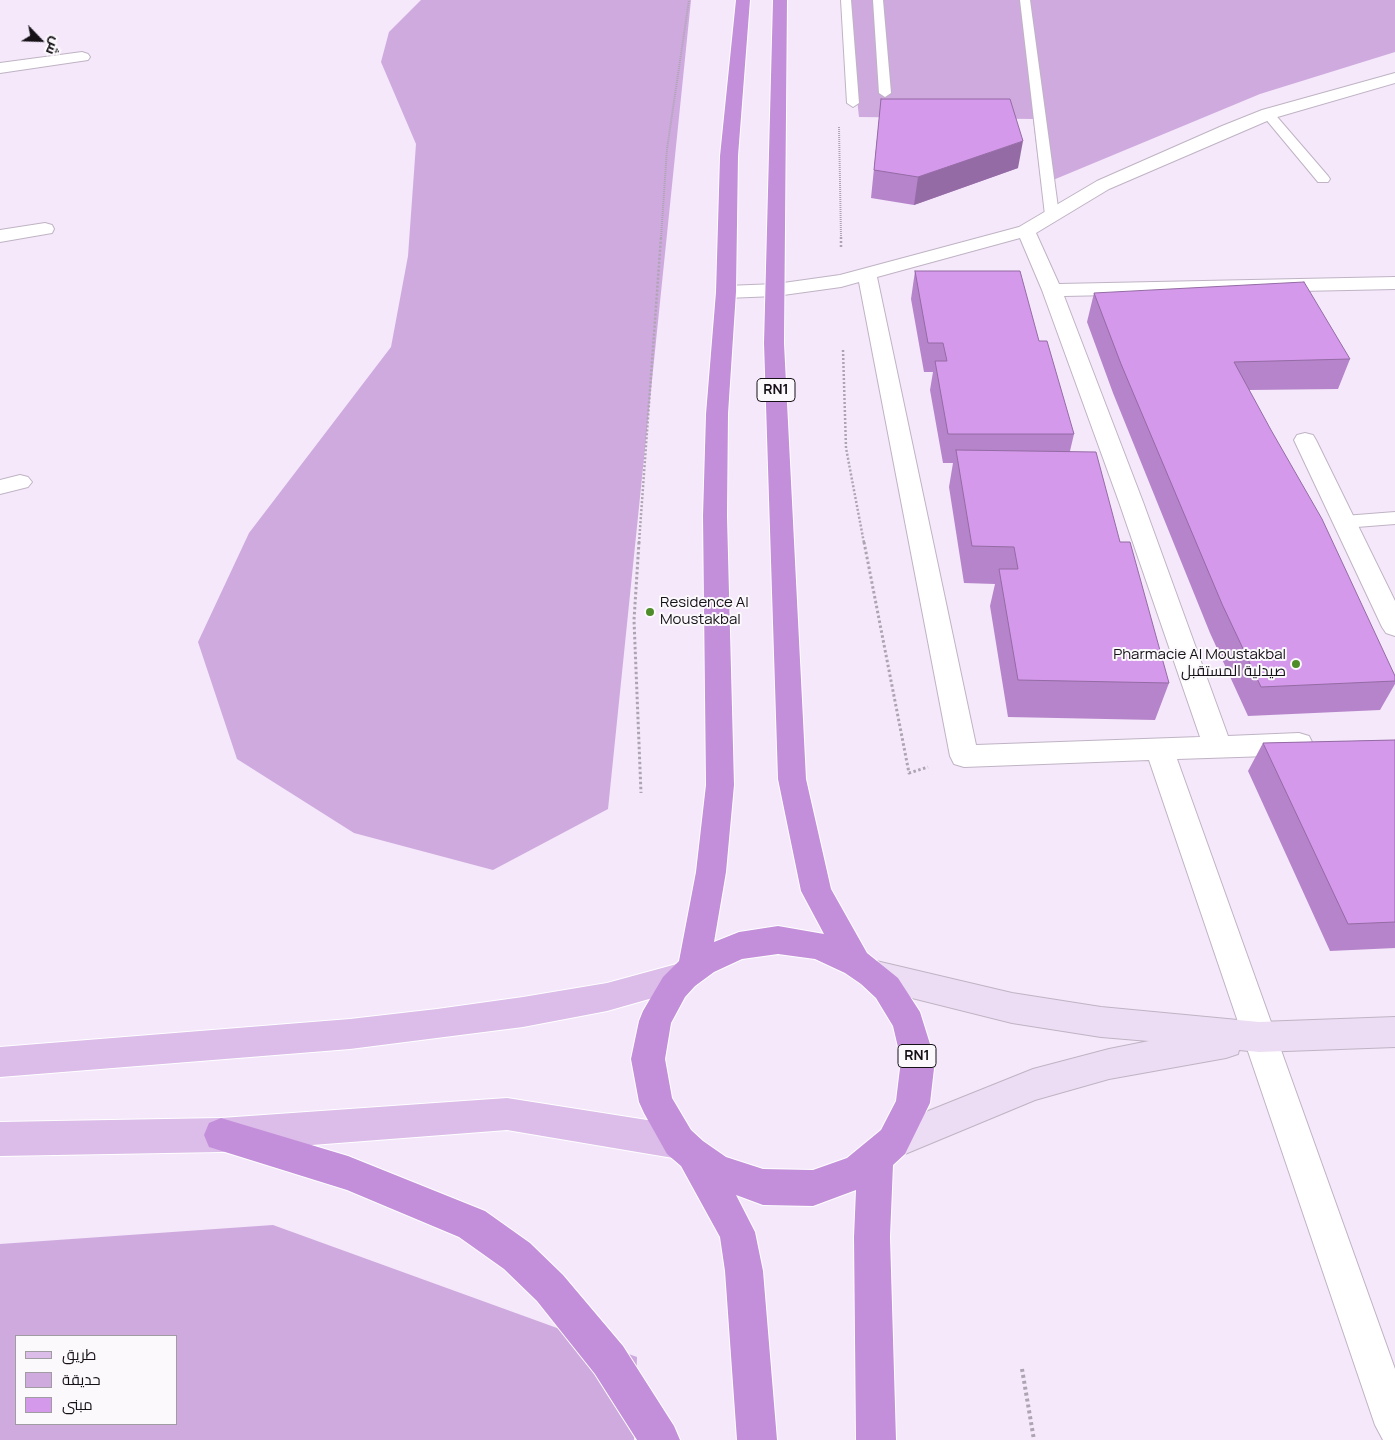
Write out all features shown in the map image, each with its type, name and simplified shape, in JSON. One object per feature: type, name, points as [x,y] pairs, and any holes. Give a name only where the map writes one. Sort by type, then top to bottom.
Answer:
[{"type":"highway","name":"RN1","points":[[689,972],[711,872],[720,786],[715,516],[717,414],[726,292],[729,156],[743,0]]},
{"type":"highway","name":"RN1","points":[[780,0],[774,343],[792,779],[816,891],[864,968]]},
{"type":"highway","name":"RN1","points":[[685,1147],[716,1171],[763,1188],[813,1188],[858,1172],[884,1150],[913,1103],[918,1060],[908,1022],[887,988],[864,968],[819,946],[778,940],[738,946],[703,962],[689,972],[674,987],[655,1021],[648,1059],[656,1102],[737,1232],[744,1271],[758,1440]]},
{"type":"highway","points":[[220,1135],[348,1173],[472,1224],[517,1256],[550,1288],[609,1360],[660,1440]]},
{"type":"highway","name":"RN1","points":[[876,1440],[872,1236],[884,1150]]},
{"type":"main road","points":[[0,1062],[350,1034],[437,1024],[523,1012],[608,997],[689,972]]},
{"type":"main road","points":[[0,1139],[220,1135],[507,1114],[685,1147]]},
{"type":"street","points":[[0,68],[82,57]]},
{"type":"street","points":[[726,292],[776,290],[841,281],[1026,231],[1103,185],[1228,130],[1268,114],[1395,78]]},
{"type":"street","points":[[0,236],[45,229]]},
{"type":"street","points":[[1026,231],[1052,290],[1131,502],[1218,747]]},
{"type":"street","points":[[866,275],[964,756],[1326,743]]},
{"type":"street","points":[[1052,290],[1395,282]]},
{"type":"street","points":[[1305,440],[1395,627]]},
{"type":"street","points":[[1158,749],[1395,1425]]},
{"type":"street","points":[[864,968],[1012,1008],[1101,1022],[1259,1037],[1395,1032]]},
{"type":"street","points":[[884,1150],[1042,1082],[1109,1064],[1259,1037]]},
{"type":"lane","points":[[846,0],[853,103]]},
{"type":"lane","points":[[878,0],[886,93]]},
{"type":"lane","points":[[1025,0],[1052,215]]},
{"type":"lane","points":[[1268,114],[1323,179]]},
{"type":"lane","points":[[1344,522],[1395,518]]},
{"type":"path","points":[[641,793],[634,620],[667,149],[689,0]]},
{"type":"path","points":[[1022,1369],[1034,1440]]},
{"type":"green space","points":[[421,0],[691,0],[608,809],[493,870],[354,833],[237,759],[198,642],[249,533],[391,347],[408,256],[416,144],[381,62],[389,32]]},
{"type":"green space","points":[[846,0],[1395,0],[1395,52],[1260,94],[1041,185],[1033,119],[859,117]]},
{"type":"green space","points":[[273,1225],[637,1357],[634,1440],[0,1440],[0,1244]]},
{"type":"building","points":[[881,99],[1010,99],[1023,141],[918,177],[874,170]]},
{"type":"building","points":[[915,271],[1020,271],[1039,341],[1047,341],[1074,434],[948,434],[935,361],[947,361],[943,343],[928,343]]},
{"type":"building","points":[[1304,282],[1350,359],[1234,362],[1322,519],[1395,676],[1395,681],[1261,687],[1222,604],[1121,364],[1094,293]]},
{"type":"building","points":[[956,450],[1096,452],[1120,542],[1130,542],[1169,683],[1018,680],[999,569],[1018,569],[1014,547],[972,546]]},
{"type":"building","points":[[1395,740],[1395,922],[1348,924],[1263,743]]},
{"type":"place","name":"Residence Al Moustakbal","points":[[650,612]]},
{"type":"place","name":"Pharmacie Al Moustakbal صيدلية المستقبل","points":[[1296,664]]}]
